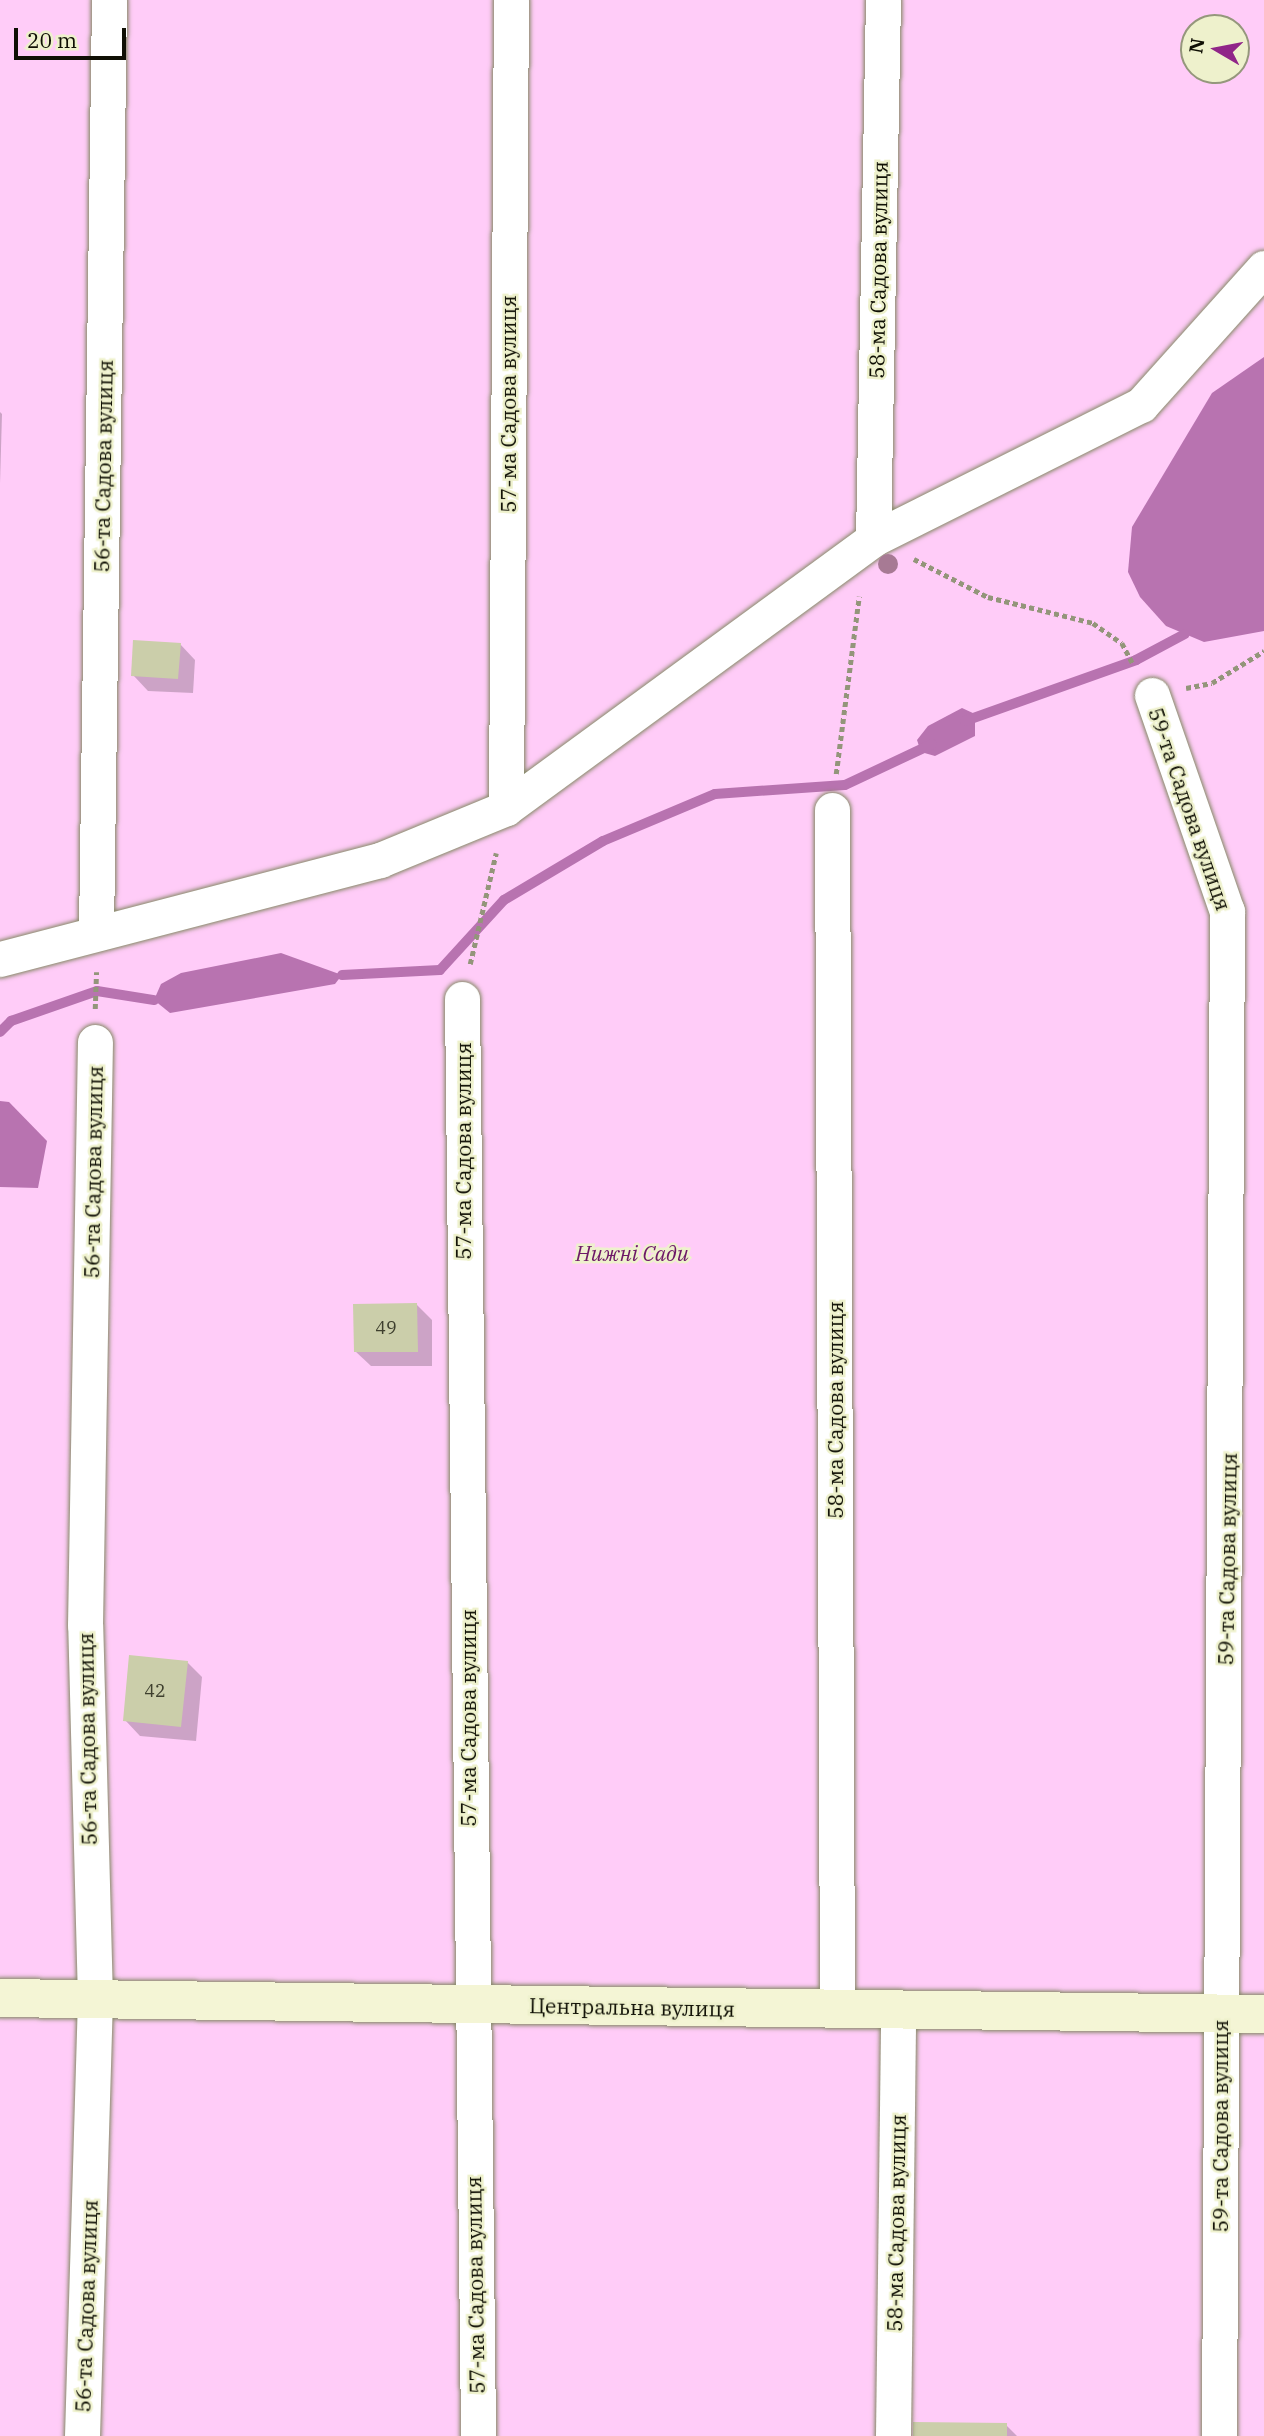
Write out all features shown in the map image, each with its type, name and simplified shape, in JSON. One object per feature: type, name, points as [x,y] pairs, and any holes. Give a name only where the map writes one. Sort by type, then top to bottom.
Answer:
[{"type":"street","name":"56-та Садова вулиця","points":[[96,949],[109,0]]},
{"type":"street","name":"57-ма Садова вулиця","points":[[506,808],[510,0]]},
{"type":"street","name":"58-ма Садова вулиця","points":[[873,539],[883,0]]},
{"type":"street","points":[[0,959],[96,949],[380,860],[506,808],[873,539],[1141,405],[1264,268]]},
{"type":"street","name":"59-та Садова вулиця","points":[[1145,684],[1227,911],[1230,1408],[1221,2013],[1219,2436]]},
{"type":"street","name":"58-ма Садова вулиця","points":[[832,810],[837,2010]]},
{"type":"street","name":"57-ма Садова вулиця","points":[[466,983],[471,2004],[478,2436]]},
{"type":"street","name":"56-та Садова вулиця","points":[[82,2436],[95,2000],[85,1625],[95,1030]]},
{"type":"street","name":"Центральна вулиця","points":[[0,1998],[1264,2014]]},
{"type":"street","name":"58-ма Садова вулиця","points":[[893,2436],[898,2009]]},
{"type":"path","points":[[837,760],[849,632],[873,539],[988,597],[1093,623],[1122,643],[1145,684],[1212,683],[1264,651]]},
{"type":"path","points":[[466,983],[487,890]]},
{"type":"path","points":[[95,1030],[96,949]]},
{"type":"green space","name":"Нижні Сади","points":[[0,0],[1264,0],[1264,2436],[0,2436]]},
{"type":"shaded area","points":[[1264,357],[1264,631],[1204,642],[1166,626],[1140,597],[1128,572],[1132,527],[1212,393]]},
{"type":"shaded area","points":[[962,708],[975,714],[975,736],[935,756],[921,752],[917,740],[928,726]]},
{"type":"shaded area","points":[[281,953],[342,975],[335,984],[170,1013],[154,1000],[161,984],[181,973]]},
{"type":"shaded area","points":[[0,1101],[9,1102],[47,1141],[38,1188],[0,1187]]},
{"type":"building","points":[[133,640],[181,643],[178,679],[131,676]]},
{"type":"building","points":[[417,1303],[418,1352],[354,1352],[353,1304]]},
{"type":"building","points":[[129,1655],[188,1661],[181,1727],[123,1721]]},
{"type":"building","points":[[913,2422],[1007,2423],[1007,2436],[913,2436]]},
{"type":"waterway","points":[[965,721],[1136,660],[1185,634]]},
{"type":"waterway","points":[[342,975],[440,970],[504,900],[603,841],[715,794],[845,785],[932,744]]},
{"type":"waterway","points":[[0,1032],[11,1021],[97,991],[154,1000]]}]
